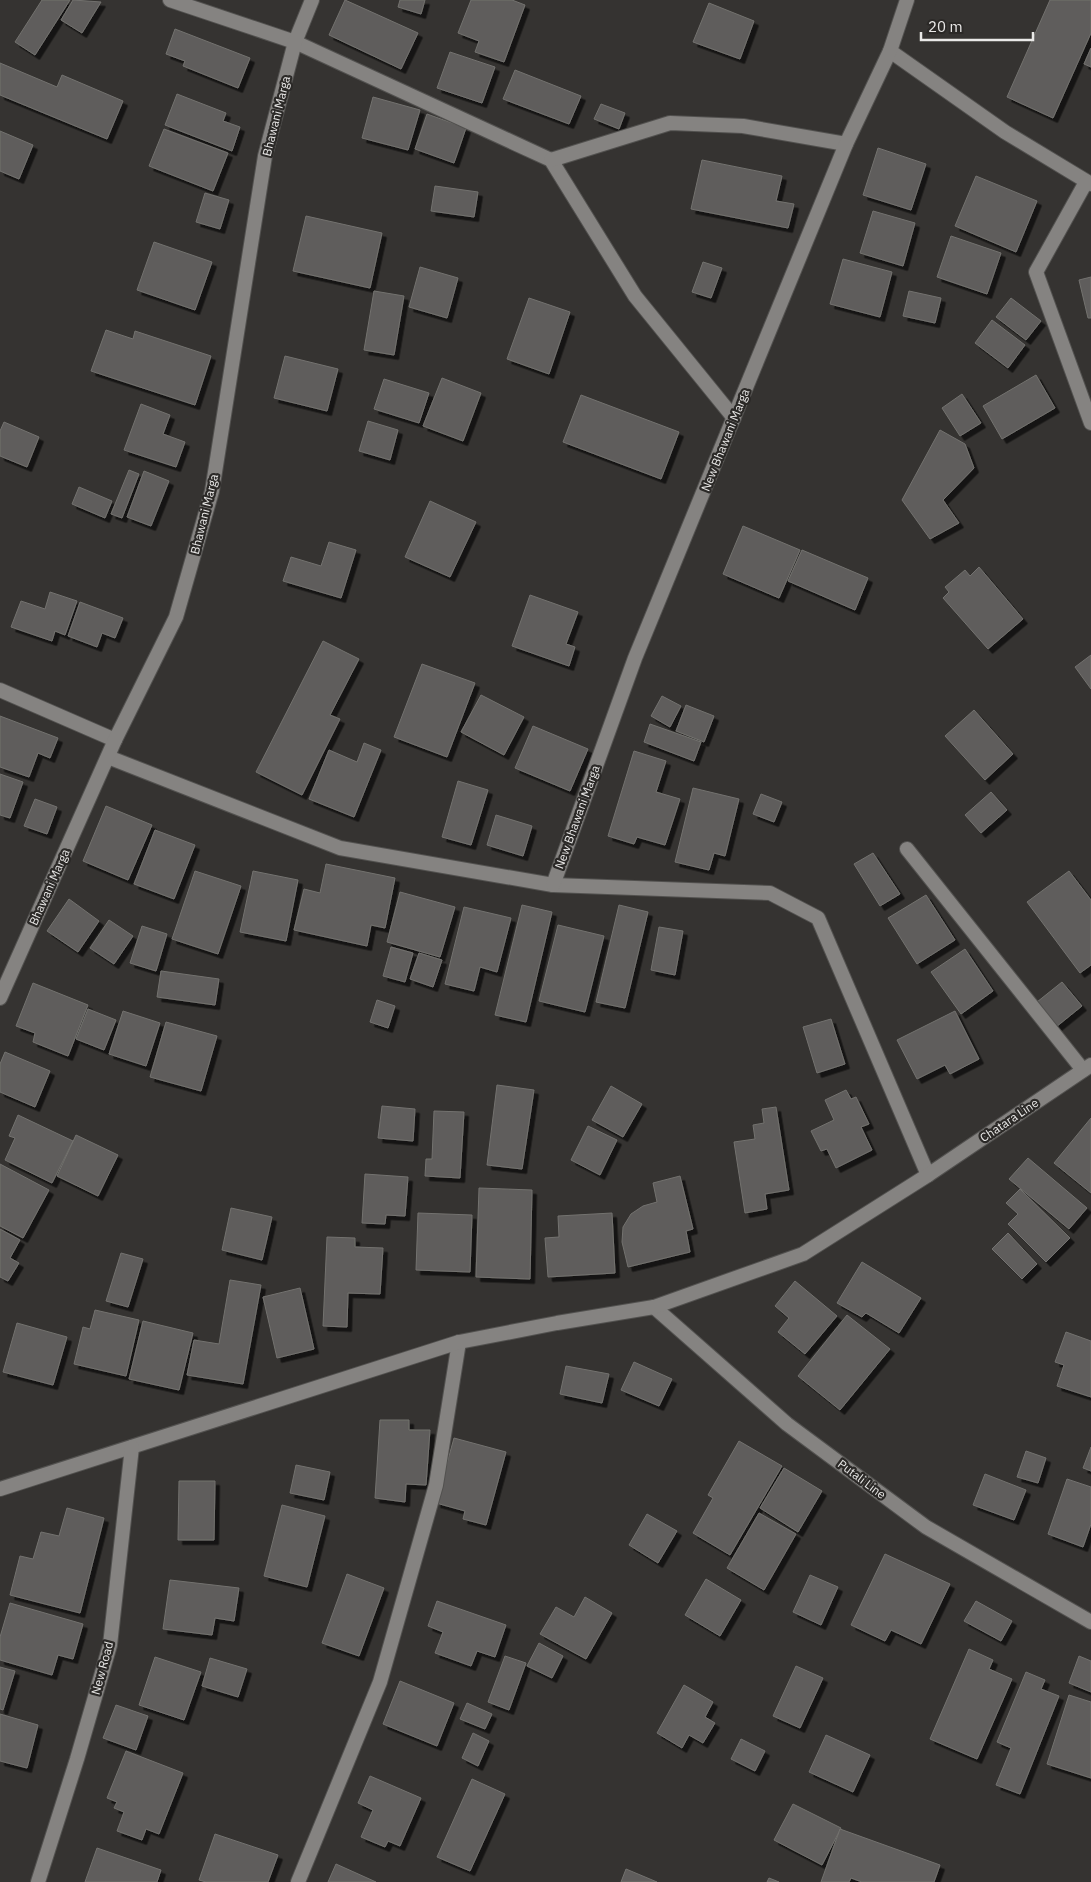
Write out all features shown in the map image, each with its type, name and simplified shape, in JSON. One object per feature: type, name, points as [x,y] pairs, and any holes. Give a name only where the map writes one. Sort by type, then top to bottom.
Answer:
[{"type":"street","points":[[170,0],[295,42],[551,160],[635,296],[734,418]]},
{"type":"street","name":"Bhawani Marga","points":[[0,998],[115,740],[176,617],[212,491],[265,156],[295,42],[312,0]]},
{"type":"street","name":"New Bhawani Marga","points":[[552,885],[636,658],[846,144],[890,51],[907,0]]},
{"type":"street","points":[[890,51],[1005,132],[1089,183],[1036,272],[1091,423]]},
{"type":"street","points":[[551,160],[670,123],[743,126],[846,144]]},
{"type":"street","points":[[0,690],[115,740]]},
{"type":"street","points":[[108,757],[340,848],[552,885],[770,893],[818,918],[928,1175]]},
{"type":"street","points":[[907,849],[1087,1068]]},
{"type":"street","name":"Chatara Line","points":[[0,1489],[459,1342],[557,1322],[654,1308],[803,1254],[928,1175],[1087,1068]]},
{"type":"street","name":"Putali Line","points":[[654,1308],[787,1424],[926,1527],[1091,1622]]},
{"type":"street","points":[[298,1882],[380,1682],[436,1485],[459,1342]]},
{"type":"street","name":"New Road","points":[[38,1882],[77,1760],[110,1645],[132,1447]]},
{"type":"building","points":[[42,0],[70,0],[35,55],[15,42]]},
{"type":"building","points":[[73,0],[101,2],[82,33],[61,20]]},
{"type":"building","points":[[345,0],[418,33],[401,69],[329,35]]},
{"type":"building","points":[[400,0],[425,0],[421,14],[398,7]]},
{"type":"building","points":[[471,0],[512,0],[525,5],[504,62],[475,52],[479,41],[458,33]]},
{"type":"building","points":[[1050,0],[1091,0],[1091,33],[1053,118],[1007,97]]},
{"type":"building","points":[[709,3],[754,21],[740,59],[693,42]]},
{"type":"building","points":[[175,29],[250,58],[238,88],[183,66],[185,61],[166,54]]},
{"type":"building","points":[[1091,48],[1091,67],[1084,64]]},
{"type":"building","points":[[450,52],[495,67],[482,103],[437,88]]},
{"type":"building","points":[[0,63],[57,87],[62,75],[123,101],[107,139],[0,95]]},
{"type":"building","points":[[515,70],[581,96],[569,124],[503,99]]},
{"type":"building","points":[[177,94],[226,113],[223,121],[240,127],[232,151],[165,125]]},
{"type":"building","points":[[373,97],[420,110],[408,150],[362,138]]},
{"type":"building","points":[[601,104],[625,113],[619,129],[594,119]]},
{"type":"building","points":[[427,114],[466,128],[454,163],[415,149]]},
{"type":"building","points":[[164,129],[228,153],[213,191],[149,166]]},
{"type":"building","points":[[0,131],[33,145],[19,179],[0,171]]},
{"type":"building","points":[[878,148],[926,164],[911,210],[863,195]]},
{"type":"building","points":[[702,160],[782,176],[776,201],[794,204],[788,228],[691,209]]},
{"type":"building","points":[[976,176],[1037,201],[1016,252],[955,226]]},
{"type":"building","points":[[435,186],[478,192],[474,217],[431,211]]},
{"type":"building","points":[[205,193],[229,200],[220,229],[196,222]]},
{"type":"building","points":[[873,211],[915,223],[903,266],[860,253]]},
{"type":"building","points":[[306,216],[382,233],[370,288],[293,271]]},
{"type":"building","points":[[951,236],[1001,253],[987,294],[937,277]]},
{"type":"building","points":[[154,242],[212,262],[195,310],[137,290]]},
{"type":"building","points":[[843,259],[892,272],[880,317],[830,304]]},
{"type":"building","points":[[703,262],[722,268],[711,298],[692,292]]},
{"type":"building","points":[[420,267],[458,278],[447,318],[409,307]]},
{"type":"building","points":[[1091,277],[1091,318],[1088,318],[1079,280]]},
{"type":"building","points":[[374,291],[404,296],[394,355],[364,350]]},
{"type":"building","points":[[909,291],[941,298],[935,323],[903,316]]},
{"type":"building","points":[[529,298],[570,312],[549,374],[507,359]]},
{"type":"building","points":[[1011,298],[1041,321],[1026,340],[996,317]]},
{"type":"building","points":[[992,320],[1025,345],[1008,368],[975,343]]},
{"type":"building","points":[[106,330],[133,339],[135,331],[211,356],[195,405],[91,371]]},
{"type":"building","points":[[285,356],[338,369],[327,411],[274,398]]},
{"type":"building","points":[[1036,375],[1055,408],[1002,439],[983,406]]},
{"type":"building","points":[[442,378],[481,393],[463,441],[423,426]]},
{"type":"building","points":[[384,379],[429,393],[419,423],[374,409]]},
{"type":"building","points":[[962,394],[981,423],[960,436],[942,408]]},
{"type":"building","points":[[581,395],[679,432],[661,479],[563,442]]},
{"type":"building","points":[[141,404],[170,415],[163,434],[185,442],[176,467],[124,450]]},
{"type":"building","points":[[368,421],[398,430],[390,460],[359,451]]},
{"type":"building","points":[[4,422],[39,437],[27,467],[0,456],[0,431]]},
{"type":"building","points":[[940,430],[965,444],[974,468],[943,500],[959,523],[930,539],[902,500]]},
{"type":"building","points":[[129,470],[139,474],[122,518],[111,514]]},
{"type":"building","points":[[144,471],[169,481],[151,526],[127,517]]},
{"type":"building","points":[[79,487],[112,501],[105,518],[72,504]]},
{"type":"building","points":[[430,501],[476,522],[450,577],[405,557]]},
{"type":"building","points":[[743,526],[800,550],[779,598],[723,574]]},
{"type":"building","points":[[329,542],[356,550],[341,598],[283,581],[291,557],[321,566]]},
{"type":"building","points":[[802,550],[868,578],[855,610],[788,581]]},
{"type":"building","points":[[979,567],[1023,619],[988,649],[943,598],[949,592],[945,587],[965,570],[970,576]]},
{"type":"building","points":[[50,592],[77,601],[65,635],[55,631],[52,641],[11,627],[21,601],[45,609]]},
{"type":"building","points":[[530,595],[578,612],[566,644],[575,647],[569,666],[512,646]]},
{"type":"building","points":[[80,602],[123,618],[115,638],[102,633],[97,647],[68,636]]},
{"type":"building","points":[[323,641],[359,659],[330,715],[340,719],[302,795],[256,772]]},
{"type":"building","points":[[1091,655],[1091,689],[1075,667]]},
{"type":"building","points":[[422,664],[475,683],[447,757],[394,737]]},
{"type":"building","points":[[481,695],[524,717],[504,755],[461,732]]},
{"type":"building","points":[[662,696],[681,706],[670,727],[651,716]]},
{"type":"building","points":[[686,705],[714,716],[704,742],[676,731]]},
{"type":"building","points":[[974,710],[1013,754],[985,780],[945,736]]},
{"type":"building","points":[[0,716],[58,738],[50,758],[38,753],[29,777],[0,767]]},
{"type":"building","points":[[650,724],[701,742],[694,761],[644,742]]},
{"type":"building","points":[[533,726],[588,749],[570,791],[515,768]]},
{"type":"building","points":[[364,743],[381,750],[354,817],[309,799],[329,750],[357,762]]},
{"type":"building","points":[[634,751],[666,761],[656,792],[680,799],[665,845],[637,837],[634,844],[608,836]]},
{"type":"building","points":[[0,774],[23,782],[10,818],[0,815]]},
{"type":"building","points":[[458,781],[488,790],[471,845],[442,837]]},
{"type":"building","points":[[693,788],[739,799],[725,856],[714,853],[709,870],[675,862]]},
{"type":"building","points":[[991,792],[1007,810],[981,833],[965,815]]},
{"type":"building","points":[[761,794],[782,802],[774,822],[753,814]]},
{"type":"building","points":[[35,799],[57,807],[47,834],[24,826]]},
{"type":"building","points":[[106,806],[152,825],[128,880],[83,861]]},
{"type":"building","points":[[496,815],[532,826],[523,856],[487,845]]},
{"type":"building","points":[[155,830],[195,845],[174,899],[134,884]]},
{"type":"building","points":[[873,853],[900,894],[880,906],[854,864]]},
{"type":"building","points":[[326,864],[395,878],[385,928],[371,925],[367,946],[294,930],[304,889],[320,893]]},
{"type":"building","points":[[195,871],[241,886],[218,954],[172,939]]},
{"type":"building","points":[[253,871],[298,880],[286,941],[240,932]]},
{"type":"building","points":[[1069,871],[1091,900],[1091,965],[1080,973],[1027,902]]},
{"type":"building","points":[[400,892],[455,907],[440,957],[387,942]]},
{"type":"building","points":[[926,895],[955,940],[917,964],[888,918]]},
{"type":"building","points":[[69,899],[99,921],[78,952],[47,931]]},
{"type":"building","points":[[522,905],[552,912],[526,1022],[495,1015]]},
{"type":"building","points":[[619,905],[648,912],[625,1008],[596,1002]]},
{"type":"building","points":[[464,907],[511,918],[497,972],[480,967],[474,991],[445,984]]},
{"type":"building","points":[[109,920],[133,936],[114,964],[90,948]]},
{"type":"building","points":[[558,925],[604,936],[585,1012],[539,1001]]},
{"type":"building","points":[[142,926],[167,934],[156,971],[130,963]]},
{"type":"building","points":[[659,927],[683,931],[675,975],[651,970]]},
{"type":"building","points":[[391,947],[413,953],[405,982],[383,976]]},
{"type":"building","points":[[965,949],[993,991],[961,1014],[931,972]]},
{"type":"building","points":[[419,953],[442,960],[433,987],[410,979]]},
{"type":"building","points":[[161,971],[219,979],[215,1005],[157,997]]},
{"type":"building","points":[[1062,982],[1082,1006],[1056,1027],[1037,1002]]},
{"type":"building","points":[[33,983],[88,1005],[68,1056],[33,1042],[35,1033],[16,1026]]},
{"type":"building","points":[[377,1000],[395,1006],[388,1028],[370,1022]]},
{"type":"building","points":[[88,1009],[116,1020],[104,1050],[76,1039]]},
{"type":"building","points":[[123,1011],[160,1023],[146,1066],[109,1054]]},
{"type":"building","points":[[955,1011],[979,1059],[950,1074],[945,1065],[917,1079],[897,1040]]},
{"type":"building","points":[[831,1019],[845,1064],[817,1073],[803,1027]]},
{"type":"building","points":[[166,1022],[217,1036],[201,1091],[150,1077]]},
{"type":"building","points":[[5,1052],[50,1071],[35,1107],[0,1092],[0,1064]]},
{"type":"building","points":[[497,1085],[534,1090],[522,1169],[487,1165]]},
{"type":"building","points":[[611,1086],[642,1104],[623,1137],[592,1120]]},
{"type":"building","points":[[846,1090],[851,1099],[856,1097],[869,1124],[861,1127],[872,1150],[836,1168],[827,1149],[821,1151],[811,1131],[834,1120],[825,1100]]},
{"type":"building","points":[[382,1106],[415,1109],[413,1141],[378,1138]]},
{"type":"building","points":[[776,1107],[789,1190],[765,1194],[767,1209],[745,1213],[734,1142],[755,1139],[753,1125],[764,1123],[762,1109]]},
{"type":"building","points":[[434,1111],[464,1112],[460,1178],[425,1176],[426,1159],[432,1159]]},
{"type":"building","points":[[18,1115],[73,1141],[52,1183],[5,1160],[15,1138],[9,1136]]},
{"type":"building","points":[[1091,1118],[1091,1193],[1054,1163]]},
{"type":"building","points":[[588,1126],[617,1140],[600,1175],[571,1160]]},
{"type":"building","points":[[76,1135],[118,1155],[98,1196],[57,1176]]},
{"type":"building","points":[[1028,1158],[1087,1208],[1069,1229],[1009,1179]]},
{"type":"building","points":[[0,1164],[49,1190],[23,1238],[0,1226]]},
{"type":"building","points":[[365,1174],[408,1177],[405,1216],[386,1215],[385,1224],[362,1223]]},
{"type":"building","points":[[680,1176],[693,1229],[686,1231],[690,1252],[628,1267],[622,1242],[623,1227],[631,1214],[643,1206],[657,1202],[653,1183]]},
{"type":"building","points":[[479,1188],[532,1190],[530,1279],[476,1277]]},
{"type":"building","points":[[1020,1189],[1070,1238],[1046,1262],[1008,1224],[1018,1214],[1006,1203]]},
{"type":"building","points":[[231,1208],[272,1217],[262,1260],[222,1250]]},
{"type":"building","points":[[418,1213],[472,1215],[470,1272],[416,1270]]},
{"type":"building","points":[[612,1213],[615,1273],[548,1277],[545,1238],[559,1237],[558,1216]]},
{"type":"building","points":[[0,1229],[20,1240],[10,1258],[19,1263],[8,1281],[0,1277]]},
{"type":"building","points":[[1008,1233],[1037,1264],[1022,1279],[992,1249]]},
{"type":"building","points":[[327,1237],[355,1238],[355,1247],[383,1248],[380,1294],[348,1293],[347,1327],[323,1326]]},
{"type":"building","points":[[121,1253],[143,1259],[128,1307],[106,1301]]},
{"type":"building","points":[[862,1262],[921,1298],[899,1333],[866,1313],[862,1317],[837,1303]]},
{"type":"building","points":[[230,1280],[261,1285],[243,1384],[187,1375],[194,1340],[219,1344]]},
{"type":"building","points":[[795,1281],[837,1316],[805,1354],[778,1332],[789,1318],[775,1306]]},
{"type":"building","points":[[300,1288],[314,1349],[277,1358],[263,1297]]},
{"type":"building","points":[[95,1310],[139,1320],[126,1376],[74,1364],[83,1327],[90,1329]]},
{"type":"building","points":[[847,1315],[890,1349],[840,1410],[798,1376]]},
{"type":"building","points":[[143,1321],[193,1333],[179,1390],[129,1379]]},
{"type":"building","points":[[17,1323],[67,1337],[53,1385],[3,1372]]},
{"type":"building","points":[[1066,1332],[1091,1341],[1091,1397],[1057,1386],[1064,1365],[1055,1362]]},
{"type":"building","points":[[634,1362],[672,1379],[659,1406],[621,1390]]},
{"type":"building","points":[[566,1366],[609,1374],[602,1403],[560,1394]]},
{"type":"building","points":[[380,1420],[409,1420],[409,1430],[430,1430],[426,1485],[406,1484],[405,1502],[375,1498]]},
{"type":"building","points":[[454,1438],[506,1452],[486,1525],[463,1519],[465,1511],[436,1503]]},
{"type":"building","points":[[739,1441],[782,1466],[730,1555],[693,1533],[713,1498],[708,1495]]},
{"type":"building","points":[[1091,1447],[1091,1471],[1083,1468]]},
{"type":"building","points":[[1026,1451],[1046,1458],[1038,1483],[1017,1477]]},
{"type":"building","points":[[296,1465],[330,1472],[324,1500],[290,1493]]},
{"type":"building","points":[[784,1468],[822,1491],[798,1532],[760,1508]]},
{"type":"building","points":[[985,1474],[1026,1490],[1014,1520],[973,1505]]},
{"type":"building","points":[[1067,1479],[1091,1487],[1091,1524],[1083,1547],[1048,1534]]},
{"type":"building","points":[[179,1481],[215,1481],[214,1540],[178,1540]]},
{"type":"building","points":[[282,1505],[325,1516],[307,1587],[264,1576]]},
{"type":"building","points":[[67,1508],[104,1518],[80,1613],[10,1595],[20,1556],[33,1559],[41,1532],[59,1536]]},
{"type":"building","points":[[759,1513],[796,1534],[764,1590],[727,1568]]},
{"type":"building","points":[[647,1514],[677,1531],[658,1563],[629,1545]]},
{"type":"building","points":[[885,1554],[950,1584],[921,1644],[891,1630],[885,1641],[851,1625]]},
{"type":"building","points":[[347,1574],[384,1588],[359,1656],[322,1643]]},
{"type":"building","points":[[810,1575],[838,1587],[821,1625],[793,1612]]},
{"type":"building","points":[[706,1579],[741,1600],[720,1636],[685,1615]]},
{"type":"building","points":[[170,1580],[239,1588],[234,1621],[215,1618],[212,1635],[163,1629]]},
{"type":"building","points":[[585,1597],[612,1613],[586,1659],[540,1634],[556,1607],[574,1617]]},
{"type":"building","points":[[437,1601],[506,1625],[495,1657],[477,1651],[471,1666],[435,1653],[443,1632],[428,1626]]},
{"type":"building","points":[[976,1601],[1012,1621],[1001,1641],[964,1621]]},
{"type":"building","points":[[10,1603],[83,1624],[73,1659],[58,1655],[52,1675],[0,1660],[0,1637]]},
{"type":"building","points":[[539,1643],[563,1656],[552,1678],[527,1666]]},
{"type":"building","points":[[969,1649],[993,1660],[989,1669],[1012,1679],[977,1759],[930,1739]]},
{"type":"building","points":[[505,1656],[526,1663],[509,1710],[488,1702]]},
{"type":"building","points":[[1079,1656],[1091,1661],[1091,1692],[1069,1683]]},
{"type":"building","points":[[155,1657],[201,1672],[184,1720],[139,1705]]},
{"type":"building","points":[[210,1658],[247,1669],[238,1697],[202,1686]]},
{"type":"building","points":[[796,1666],[823,1678],[800,1728],[773,1716]]},
{"type":"building","points":[[0,1667],[15,1671],[3,1710],[0,1709]]},
{"type":"building","points":[[1026,1672],[1045,1680],[1041,1689],[1059,1696],[1020,1794],[996,1785],[1011,1748],[997,1742]]},
{"type":"building","points":[[400,1681],[454,1703],[437,1746],[383,1724]]},
{"type":"building","points":[[684,1685],[713,1702],[705,1717],[715,1723],[703,1743],[689,1735],[682,1748],[657,1733]]},
{"type":"building","points":[[1069,1695],[1091,1702],[1091,1778],[1047,1764]]},
{"type":"building","points":[[467,1703],[492,1714],[485,1729],[460,1719]]},
{"type":"building","points":[[116,1705],[148,1716],[136,1750],[103,1738]]},
{"type":"building","points":[[0,1714],[38,1725],[27,1768],[0,1761]]},
{"type":"building","points":[[473,1733],[489,1741],[478,1766],[462,1758]]},
{"type":"building","points":[[826,1735],[870,1755],[853,1792],[809,1772]]},
{"type":"building","points":[[741,1739],[765,1751],[755,1771],[731,1759]]},
{"type":"building","points":[[126,1751],[183,1773],[159,1834],[146,1829],[142,1840],[117,1831],[124,1812],[114,1808],[117,1802],[107,1798]]},
{"type":"building","points":[[370,1776],[421,1798],[400,1846],[388,1841],[385,1847],[361,1837],[373,1810],[358,1803]]},
{"type":"building","points":[[472,1779],[505,1794],[470,1871],[437,1857]]},
{"type":"building","points":[[793,1804],[841,1828],[822,1865],[774,1840]]},
{"type":"building","points":[[840,1829],[940,1865],[934,1882],[862,1882],[851,1878],[849,1882],[821,1882]]},
{"type":"building","points":[[215,1834],[278,1855],[268,1882],[206,1882],[199,1880]]},
{"type":"building","points":[[97,1848],[161,1870],[157,1882],[85,1882]]},
{"type":"building","points":[[336,1864],[376,1882],[328,1882]]},
{"type":"building","points":[[626,1869],[657,1882],[621,1882]]},
{"type":"building","points":[[769,1878],[779,1882],[767,1882]]}]
